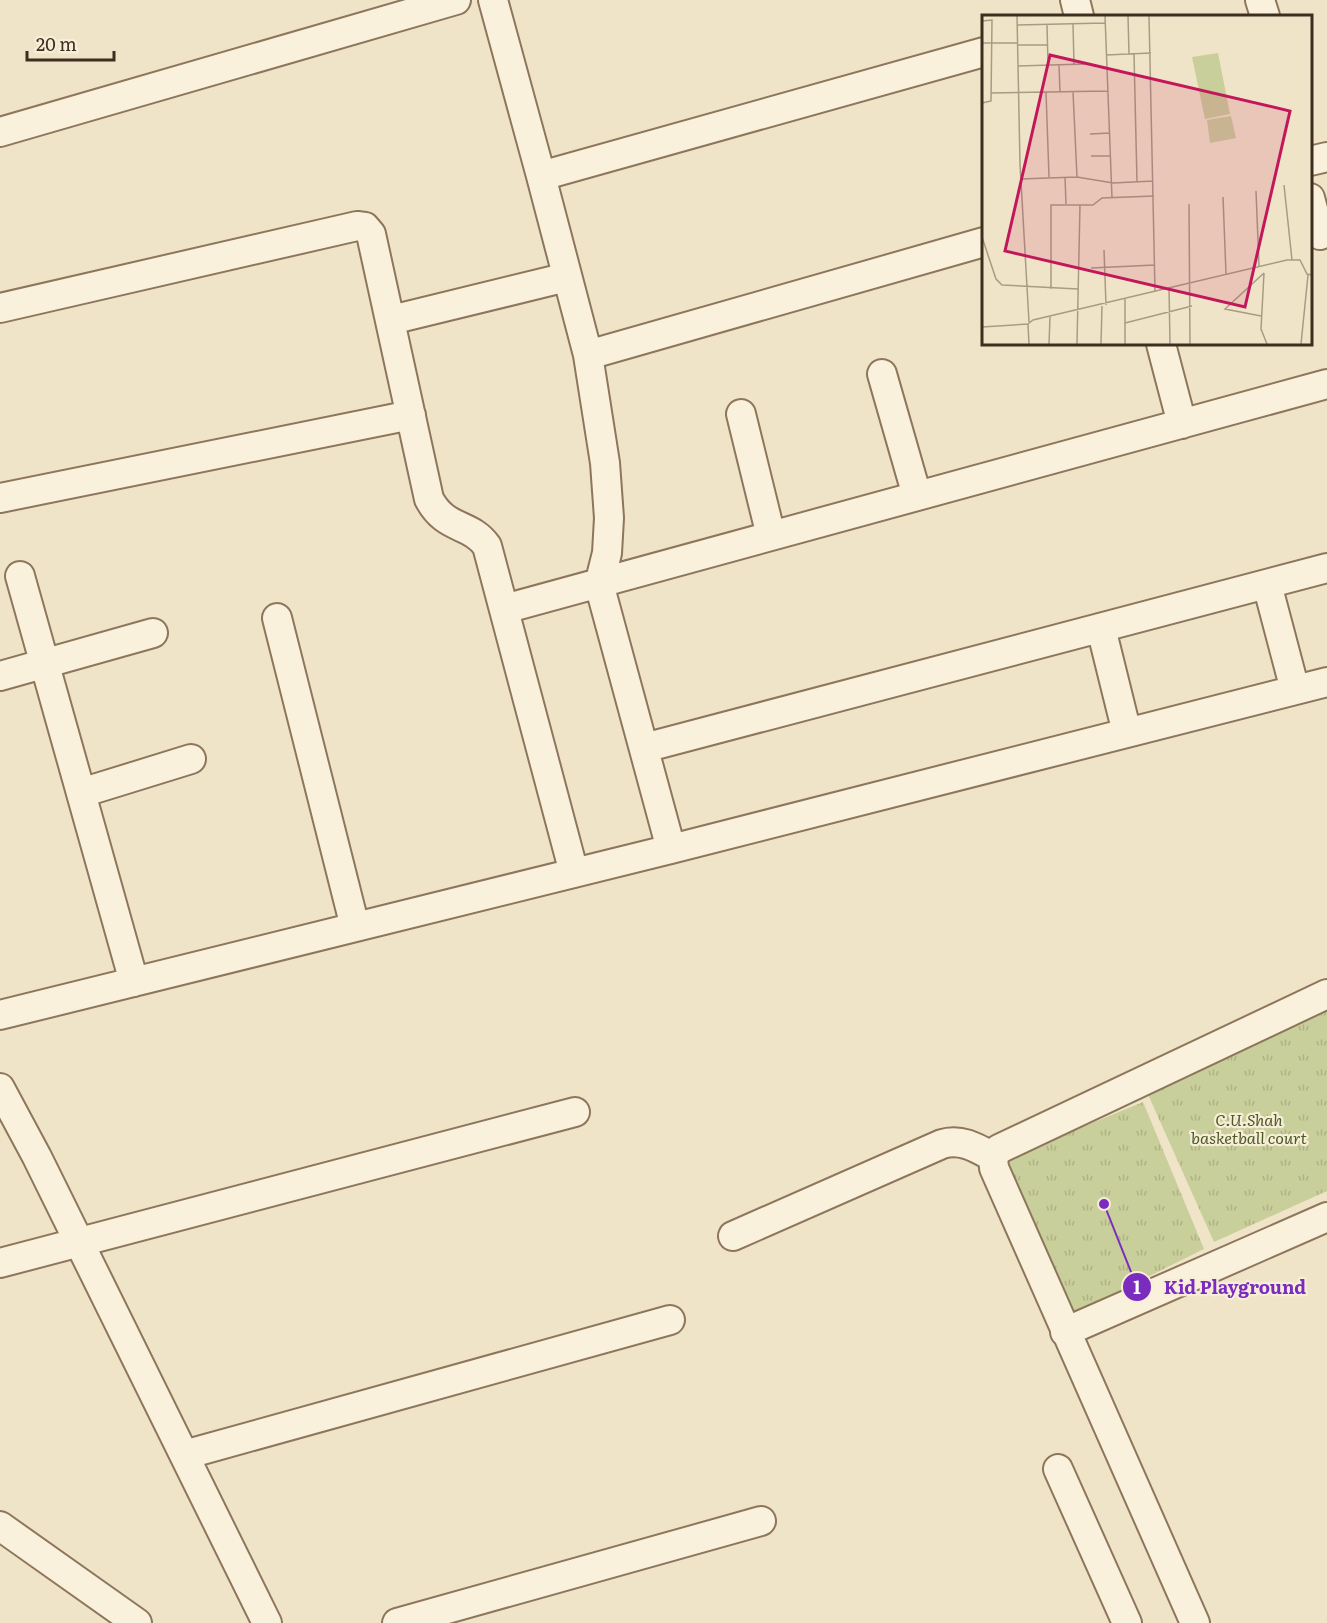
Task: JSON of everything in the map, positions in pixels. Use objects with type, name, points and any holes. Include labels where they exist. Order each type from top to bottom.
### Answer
[{"type":"street","points":[[0,132],[456,0]]},
{"type":"street","points":[[493,0],[588,355],[605,464],[608,507],[607,553],[602,583],[605,607],[671,849]]},
{"type":"street","points":[[1075,0],[1079,15]]},
{"type":"street","points":[[541,176],[982,53]]},
{"type":"street","points":[[1312,161],[1327,157]]},
{"type":"street","points":[[1312,202],[1320,235]]},
{"type":"street","points":[[0,308],[357,226],[365,227],[371,234],[429,500],[447,522],[475,534],[487,546],[574,873]]},
{"type":"street","points":[[588,355],[982,243]]},
{"type":"street","points":[[391,320],[567,277]]},
{"type":"street","points":[[1161,345],[1182,424]]},
{"type":"street","points":[[882,374],[917,496]]},
{"type":"street","points":[[504,609],[1327,384]]},
{"type":"street","points":[[741,414],[771,536]]},
{"type":"street","points":[[0,498],[411,415]]},
{"type":"street","points":[[644,748],[1327,568]]},
{"type":"street","points":[[20,576],[134,982]]},
{"type":"street","points":[[1267,584],[1295,690]]},
{"type":"street","points":[[277,618],[356,927]]},
{"type":"street","points":[[1101,628],[1127,733]]},
{"type":"street","points":[[0,676],[153,633]]},
{"type":"street","points":[[0,1015],[671,849],[1327,682]]},
{"type":"street","points":[[81,794],[192,759]]},
{"type":"street","points":[[1195,1623],[1065,1332],[994,1168],[993,1157],[999,1149],[1327,994]]},
{"type":"street","points":[[3,1101],[79,1242],[267,1623]]},
{"type":"street","points":[[0,1263],[575,1112]]},
{"type":"street","points":[[733,1236],[950,1141],[969,1144],[993,1157]]},
{"type":"street","points":[[1065,1332],[1327,1216]]},
{"type":"street","points":[[184,1455],[669,1320]]},
{"type":"street","points":[[1058,1468],[1127,1623]]},
{"type":"street","points":[[397,1623],[761,1521]]},
{"type":"street","points":[[0,1526],[137,1623]]},
{"type":"green space","name":"C.U.Shah basketball court","points":[[1327,1007],[1327,1191],[1214,1242],[1146,1090]]},
{"type":"green space","points":[[1143,1102],[1204,1249],[1073,1314],[1003,1160]]},
{"type":"place","name":"Kid Playground","points":[[1104,1204]]}]
